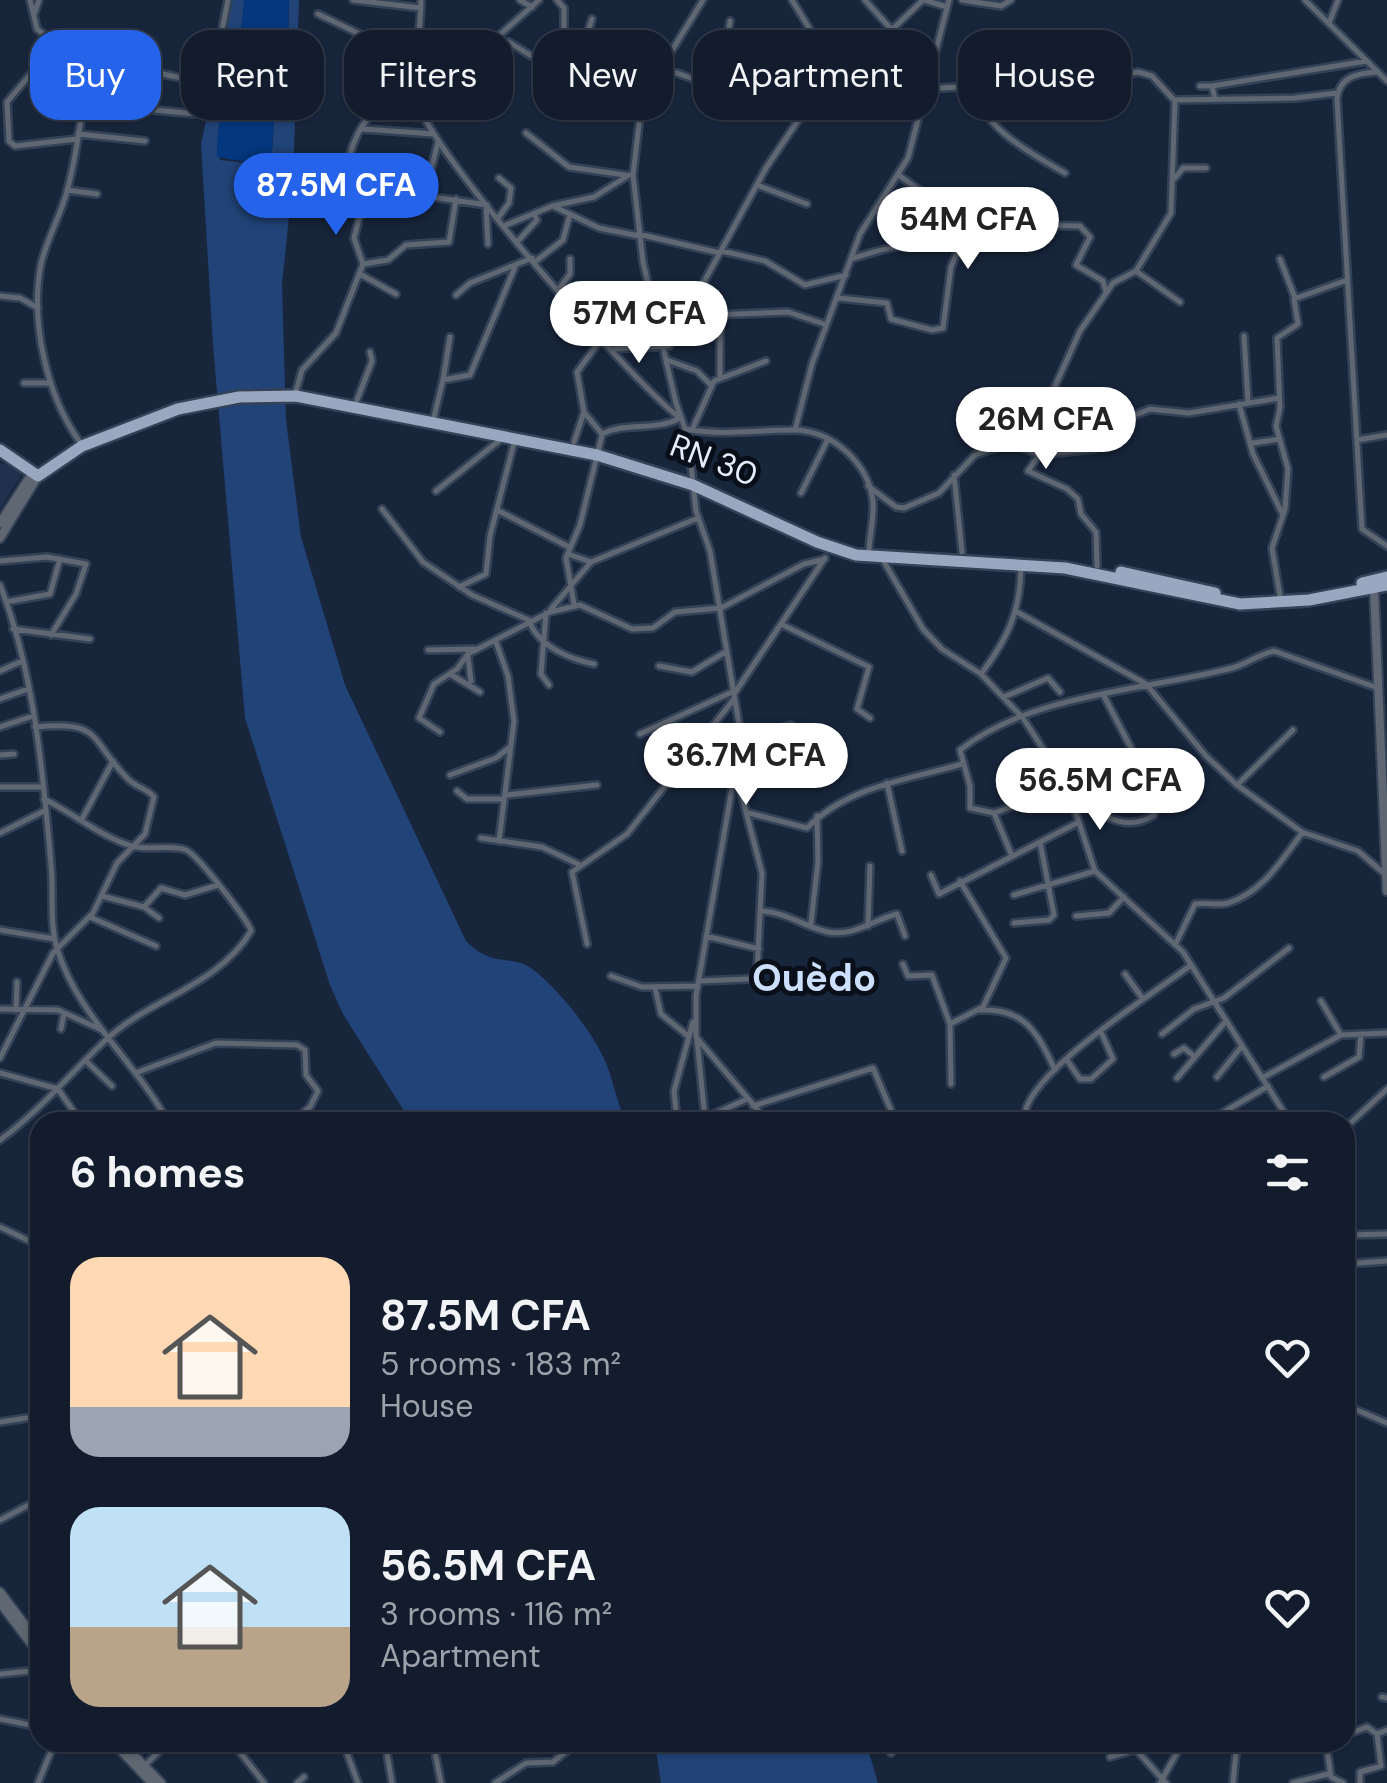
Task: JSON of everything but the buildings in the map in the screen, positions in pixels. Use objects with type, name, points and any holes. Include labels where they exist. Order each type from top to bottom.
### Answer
[{"type":"main road","name":"RN 30","points":[[38,472],[78,440],[202,396],[296,391],[574,442],[693,482],[818,536],[869,549],[962,552],[1097,566],[1222,595],[1280,596],[1387,577]]},
{"type":"main road","name":"RN 30","points":[[38,472],[82,446],[150,419],[203,402],[239,397],[324,400],[598,452]]},
{"type":"main road","points":[[0,447],[38,472]]},
{"type":"main road","name":"RN 30","points":[[693,482],[829,553],[1065,568],[1240,604],[1309,600],[1380,587]]},
{"type":"street","points":[[30,0],[37,30]]},
{"type":"street","points":[[34,15],[39,0]]},
{"type":"street","points":[[161,73],[210,82],[228,0]]},
{"type":"street","points":[[353,0],[421,4],[420,30]]},
{"type":"street","points":[[520,0],[532,8]]},
{"type":"street","points":[[506,30],[540,0]]},
{"type":"street","points":[[557,0],[564,8],[564,30]]},
{"type":"street","points":[[673,47],[703,0]]},
{"type":"street","points":[[792,0],[810,30]]},
{"type":"street","points":[[865,0],[891,29],[924,0],[948,3],[938,39]]},
{"type":"street","points":[[962,0],[1001,6],[1011,0]]},
{"type":"street","points":[[1305,0],[1387,82]]},
{"type":"street","points":[[1330,23],[1338,0]]},
{"type":"street","points":[[318,14],[352,30]]},
{"type":"street","points":[[589,30],[592,19]]},
{"type":"street","points":[[729,30],[730,21]]},
{"type":"street","points":[[1200,86],[1367,61]]},
{"type":"street","points":[[1350,66],[1363,72]]},
{"type":"street","points":[[1131,73],[1155,78],[1166,97],[1175,100],[1295,98],[1337,92],[1351,76],[1378,72]]},
{"type":"street","points":[[30,73],[7,102],[9,141],[15,146],[77,136],[144,141]]},
{"type":"street","points":[[1212,86],[1215,99]]},
{"type":"street","points":[[1337,92],[1362,528],[1387,546]]},
{"type":"street","points":[[1046,430],[1050,395],[1080,331],[1116,281],[1136,271],[1171,213],[1175,100]]},
{"type":"street","points":[[78,440],[57,405],[44,364],[38,308],[42,261],[68,190],[80,120]]},
{"type":"street","points":[[349,173],[348,152],[371,120]]},
{"type":"street","points":[[427,120],[438,141],[487,205],[688,430],[698,518],[710,551],[721,608],[741,742],[694,1020],[674,1091],[676,1112]]},
{"type":"street","points":[[639,120],[631,175],[639,235],[680,418]]},
{"type":"street","points":[[664,349],[782,142],[801,120]]},
{"type":"street","points":[[795,430],[826,324],[851,259],[872,209],[900,176],[917,120]]},
{"type":"street","points":[[992,120],[1022,149],[1064,173]]},
{"type":"street","points":[[364,129],[434,134]]},
{"type":"street","points":[[526,133],[575,169],[631,175]]},
{"type":"street","points":[[418,195],[431,170],[438,141]]},
{"type":"street","points":[[1175,178],[1182,168],[1206,168]]},
{"type":"street","points":[[506,225],[552,206],[585,200],[631,175]]},
{"type":"street","points":[[900,176],[929,197],[974,210],[1028,225],[1070,224],[1085,229],[1090,237],[1076,265],[1102,281],[1106,292]]},
{"type":"street","points":[[485,225],[509,203],[511,188],[499,178]]},
{"type":"street","points":[[757,186],[807,204]]},
{"type":"street","points":[[68,190],[97,194]]},
{"type":"street","points":[[296,391],[302,370],[336,334],[364,264],[354,238],[360,216],[418,195],[487,205]]},
{"type":"street","points":[[364,264],[388,260],[406,245],[448,242],[456,199]]},
{"type":"street","points":[[487,205],[488,244]]},
{"type":"street","points":[[552,206],[599,228],[765,261],[805,285],[846,275]]},
{"type":"street","points":[[838,298],[886,302],[891,318],[938,330],[946,323],[950,272],[974,210]]},
{"type":"street","points":[[518,241],[537,220],[534,214]]},
{"type":"street","points":[[456,295],[470,283],[534,260],[566,243],[570,214]]},
{"type":"street","points":[[851,259],[885,248],[943,244],[961,249]]},
{"type":"street","points":[[559,288],[572,270],[570,259]]},
{"type":"street","points":[[1280,259],[1296,298],[1298,324],[1280,335],[1276,344],[1276,424],[1288,469],[1283,515],[1272,548],[1280,596]]},
{"type":"street","points":[[443,380],[470,376],[515,266]]},
{"type":"street","points":[[1136,271],[1180,302]]},
{"type":"street","points":[[360,274],[396,294]]},
{"type":"street","points":[[1296,298],[1347,280]]},
{"type":"street","points":[[0,296],[20,298],[38,308]]},
{"type":"street","points":[[684,316],[788,312],[826,324]]},
{"type":"street","points":[[720,316],[720,376]]},
{"type":"street","points":[[1244,336],[1248,401]]},
{"type":"street","points":[[434,417],[450,338]]},
{"type":"street","points":[[574,442],[584,412],[578,367],[602,338]]},
{"type":"street","points":[[613,348],[664,349]]},
{"type":"street","points":[[357,400],[372,361],[370,352]]},
{"type":"street","points":[[666,360],[698,372],[710,384]]},
{"type":"street","points":[[688,430],[710,384],[720,376],[766,362]]},
{"type":"street","points":[[24,383],[51,383]]},
{"type":"street","points":[[868,486],[901,508],[940,493],[975,455],[1046,430],[1128,418],[1150,409],[1189,413],[1279,398]]},
{"type":"street","points":[[1239,404],[1254,457],[1283,515]]},
{"type":"street","points":[[584,412],[602,434]]},
{"type":"street","points":[[602,434],[628,425],[657,428],[680,418]]},
{"type":"street","points":[[688,430],[718,436],[795,430],[828,438],[858,463],[868,486],[873,505],[869,549]]},
{"type":"street","points":[[574,604],[569,586],[569,551],[602,434]]},
{"type":"street","points":[[1357,440],[1387,436]]},
{"type":"street","points":[[436,491],[509,438]]},
{"type":"street","points":[[459,587],[468,579],[485,578],[509,438]]},
{"type":"street","points":[[801,493],[828,438]]},
{"type":"street","points":[[1252,443],[1280,439]]},
{"type":"street","points":[[1014,444],[1039,455],[1094,449]]},
{"type":"street","points":[[1039,455],[1028,471],[1068,489],[1078,500],[1080,512],[1096,532],[1097,566]]},
{"type":"street","points":[[0,523],[38,472]]},
{"type":"street","points":[[0,538],[38,472]]},
{"type":"street","points":[[954,475],[962,552]]},
{"type":"street","points":[[382,509],[395,520],[410,550],[459,587],[532,622],[542,641],[570,658],[594,664]]},
{"type":"street","points":[[496,510],[590,562]]},
{"type":"street","points":[[549,685],[540,674],[548,612],[590,562],[698,518]]},
{"type":"street","points":[[440,732],[419,716],[434,684],[471,652],[548,612],[574,604],[642,630],[659,625],[675,612],[721,608],[829,553]]},
{"type":"street","points":[[588,944],[571,876],[580,864],[627,834],[734,695],[829,553]]},
{"type":"street","points":[[882,557],[924,629],[942,649],[981,674],[1004,697],[1023,718],[1067,786],[1097,815],[1135,821],[1154,815],[1144,774],[1104,695]]},
{"type":"street","points":[[0,561],[60,558],[86,564],[76,594],[51,635]]},
{"type":"street","points":[[6,602],[50,594],[60,558]]},
{"type":"street","points":[[981,674],[1017,612],[1021,563]]},
{"type":"street","points":[[0,585],[22,661],[35,727],[57,948],[64,969],[161,1112]]},
{"type":"street","points":[[1380,587],[1378,688],[1383,719],[1387,891]]},
{"type":"street","points":[[1017,612],[1146,684],[1206,756],[1238,784],[1302,832],[1358,851],[1386,875]]},
{"type":"street","points":[[782,624],[869,666],[857,710],[870,718]]},
{"type":"street","points":[[13,629],[90,639]]},
{"type":"street","points":[[493,641],[511,691],[511,745],[499,842]]},
{"type":"street","points":[[428,650],[471,652]]},
{"type":"street","points":[[659,666],[692,672],[727,651]]},
{"type":"street","points":[[1011,806],[994,813],[970,808],[970,786],[960,752],[967,744],[1023,718],[1146,684],[1232,668],[1274,651],[1378,688]]},
{"type":"street","points":[[471,652],[472,683]]},
{"type":"street","points":[[0,672],[22,661]]},
{"type":"street","points":[[450,674],[472,683],[480,692]]},
{"type":"street","points":[[1004,697],[1048,678],[1060,692]]},
{"type":"street","points":[[0,699],[28,688]]},
{"type":"street","points":[[640,734],[734,695]]},
{"type":"street","points":[[0,727],[32,716]]},
{"type":"street","points":[[741,742],[791,725]]},
{"type":"street","points":[[0,1058],[4,1041],[26,1011],[57,948],[90,917],[118,863],[145,834],[154,794],[130,781],[94,733],[85,728],[35,727]]},
{"type":"street","points":[[1238,784],[1293,730]]},
{"type":"street","points":[[450,775],[496,758],[511,745]]},
{"type":"street","points":[[0,755],[14,754]]},
{"type":"street","points":[[1004,770],[1048,754]]},
{"type":"street","points":[[82,820],[113,761]]},
{"type":"street","points":[[749,813],[807,828],[834,804],[887,783],[963,764]]},
{"type":"street","points":[[612,976],[655,988],[751,979],[757,974],[762,873],[736,774]]},
{"type":"street","points":[[887,783],[902,851]]},
{"type":"street","points":[[457,791],[466,799],[506,797],[544,789],[585,790],[596,785]]},
{"type":"street","points":[[1067,786],[1095,870],[1176,943],[1284,1112]]},
{"type":"street","points":[[0,787],[42,787]]},
{"type":"street","points":[[32,1112],[88,1062],[107,1033],[177,998],[243,944],[251,924],[207,865],[188,850],[134,846],[44,798]]},
{"type":"street","points":[[0,833],[44,812]]},
{"type":"street","points":[[994,813],[1012,856]]},
{"type":"street","points":[[810,923],[818,860],[817,816]]},
{"type":"street","points":[[931,875],[938,894],[1077,823]]},
{"type":"street","points":[[1176,943],[1196,904],[1229,903],[1245,891],[1260,888],[1302,832]]},
{"type":"street","points":[[481,838],[542,847],[580,864]]},
{"type":"street","points":[[1014,923],[1052,918],[1050,885],[1040,841]]},
{"type":"street","points":[[868,926],[870,866]]},
{"type":"street","points":[[1014,895],[1095,870]]},
{"type":"street","points":[[960,882],[995,946],[1006,954],[980,1010]]},
{"type":"street","points":[[144,907],[161,888],[185,896],[218,884]]},
{"type":"street","points":[[102,896],[144,907],[159,918]]},
{"type":"street","points":[[1076,916],[1109,913],[1124,898]]},
{"type":"street","points":[[760,911],[830,932],[868,926],[897,914],[905,936]]},
{"type":"street","points":[[90,917],[156,946]]},
{"type":"street","points":[[0,930],[55,939]]},
{"type":"street","points":[[706,936],[759,949]]},
{"type":"street","points":[[1162,1034],[1194,1009],[1215,1003],[1288,948]]},
{"type":"street","points":[[903,964],[908,976],[932,976],[950,1024],[952,1084]]},
{"type":"street","points":[[1024,1112],[1066,1059],[1191,965]]},
{"type":"street","points":[[1125,974],[1144,999]]},
{"type":"street","points":[[16,1010],[17,982]]},
{"type":"street","points":[[655,988],[661,1014],[688,1036]]},
{"type":"street","points":[[1322,1001],[1342,1035]]},
{"type":"street","points":[[0,1009],[54,1009],[107,1033]]},
{"type":"street","points":[[950,1024],[980,1010],[1001,1010],[1019,1017],[1055,1070]]},
{"type":"street","points":[[61,1030],[64,1013]]},
{"type":"street","points":[[694,1020],[704,1112]]},
{"type":"street","points":[[1177,1078],[1226,1021]]},
{"type":"street","points":[[1066,1059],[1080,1079],[1091,1079],[1113,1059],[1102,1040],[1102,1031]]},
{"type":"street","points":[[1262,1078],[1342,1035],[1387,1033]]},
{"type":"street","points":[[1324,1077],[1359,1057],[1361,1034]]},
{"type":"street","points":[[696,1037],[758,1112]]},
{"type":"street","points":[[137,1072],[216,1043],[297,1045],[304,1050],[306,1075],[318,1091],[304,1112]]},
{"type":"street","points":[[1217,1077],[1242,1046]]},
{"type":"street","points":[[1174,1054],[1181,1048],[1195,1056]]},
{"type":"street","points":[[88,1062],[112,1086]]},
{"type":"street","points":[[752,1106],[873,1068],[892,1112]]},
{"type":"street","points":[[0,1072],[58,1089],[73,1112]]},
{"type":"street","points":[[1225,1112],[1268,1086]]},
{"type":"street","points":[[1355,1119],[1387,1089]]},
{"type":"street","points":[[719,1112],[746,1100]]},
{"type":"street","points":[[0,1140],[30,1114]]},
{"type":"street","points":[[0,1227],[30,1241]]},
{"type":"street","points":[[1355,1235],[1387,1234]]},
{"type":"street","points":[[1355,1263],[1387,1261]]},
{"type":"street","points":[[1355,1410],[1387,1423]]},
{"type":"street","points":[[0,1422],[30,1418]]},
{"type":"street","points":[[0,1520],[30,1504]]},
{"type":"street","points":[[0,1592],[30,1632]]},
{"type":"street","points":[[0,1603],[30,1642]]},
{"type":"street","points":[[0,1674],[30,1671]]},
{"type":"street","points":[[0,1719],[30,1725]]},
{"type":"street","points":[[1355,1731],[1367,1727],[1377,1734],[1381,1766],[1360,1772],[1360,1783]]},
{"type":"street","points":[[1377,1734],[1387,1730]]},
{"type":"street","points":[[38,1783],[51,1752]]},
{"type":"street","points":[[123,1752],[152,1783]]},
{"type":"street","points":[[131,1752],[161,1783]]},
{"type":"street","points":[[144,1766],[159,1752]]},
{"type":"street","points":[[240,1752],[264,1783]]},
{"type":"street","points":[[347,1752],[358,1783]]},
{"type":"street","points":[[387,1752],[392,1783]]},
{"type":"street","points":[[435,1752],[441,1783]]},
{"type":"street","points":[[495,1783],[526,1763],[553,1762],[566,1752]]},
{"type":"street","points":[[1110,1756],[1126,1752]]},
{"type":"street","points":[[1136,1752],[1162,1782],[1178,1752]]},
{"type":"street","points":[[1233,1783],[1237,1752]]},
{"type":"street","points":[[1327,1752],[1329,1773],[1343,1783]]},
{"type":"street","points":[[1293,1783],[1329,1773]]},
{"type":"street","points":[[298,1783],[304,1777]]},
{"type":"shaded area","points":[[232,0],[244,0],[243,28],[226,30]]},
{"type":"shaded area","points":[[244,0],[289,0],[288,30],[240,30]]},
{"type":"shaded area","points":[[289,0],[299,0],[298,30],[288,30]]},
{"type":"shaded area","points":[[206,120],[221,120],[220,160],[271,166],[274,120],[295,120],[282,284],[286,420],[301,537],[345,685],[466,941],[486,955],[526,965],[567,1004],[604,1058],[622,1112],[405,1112],[343,1014],[330,985],[245,718],[213,345],[201,144]]},
{"type":"shaded area","points":[[221,120],[274,120],[271,166],[217,157]]},
{"type":"shaded area","points":[[0,463],[21,469],[21,475],[0,510]]},
{"type":"shaded area","points":[[656,1752],[869,1752],[878,1783],[661,1783]]},
{"type":"district","name":"Ouèdo","points":[[814,978]]}]
